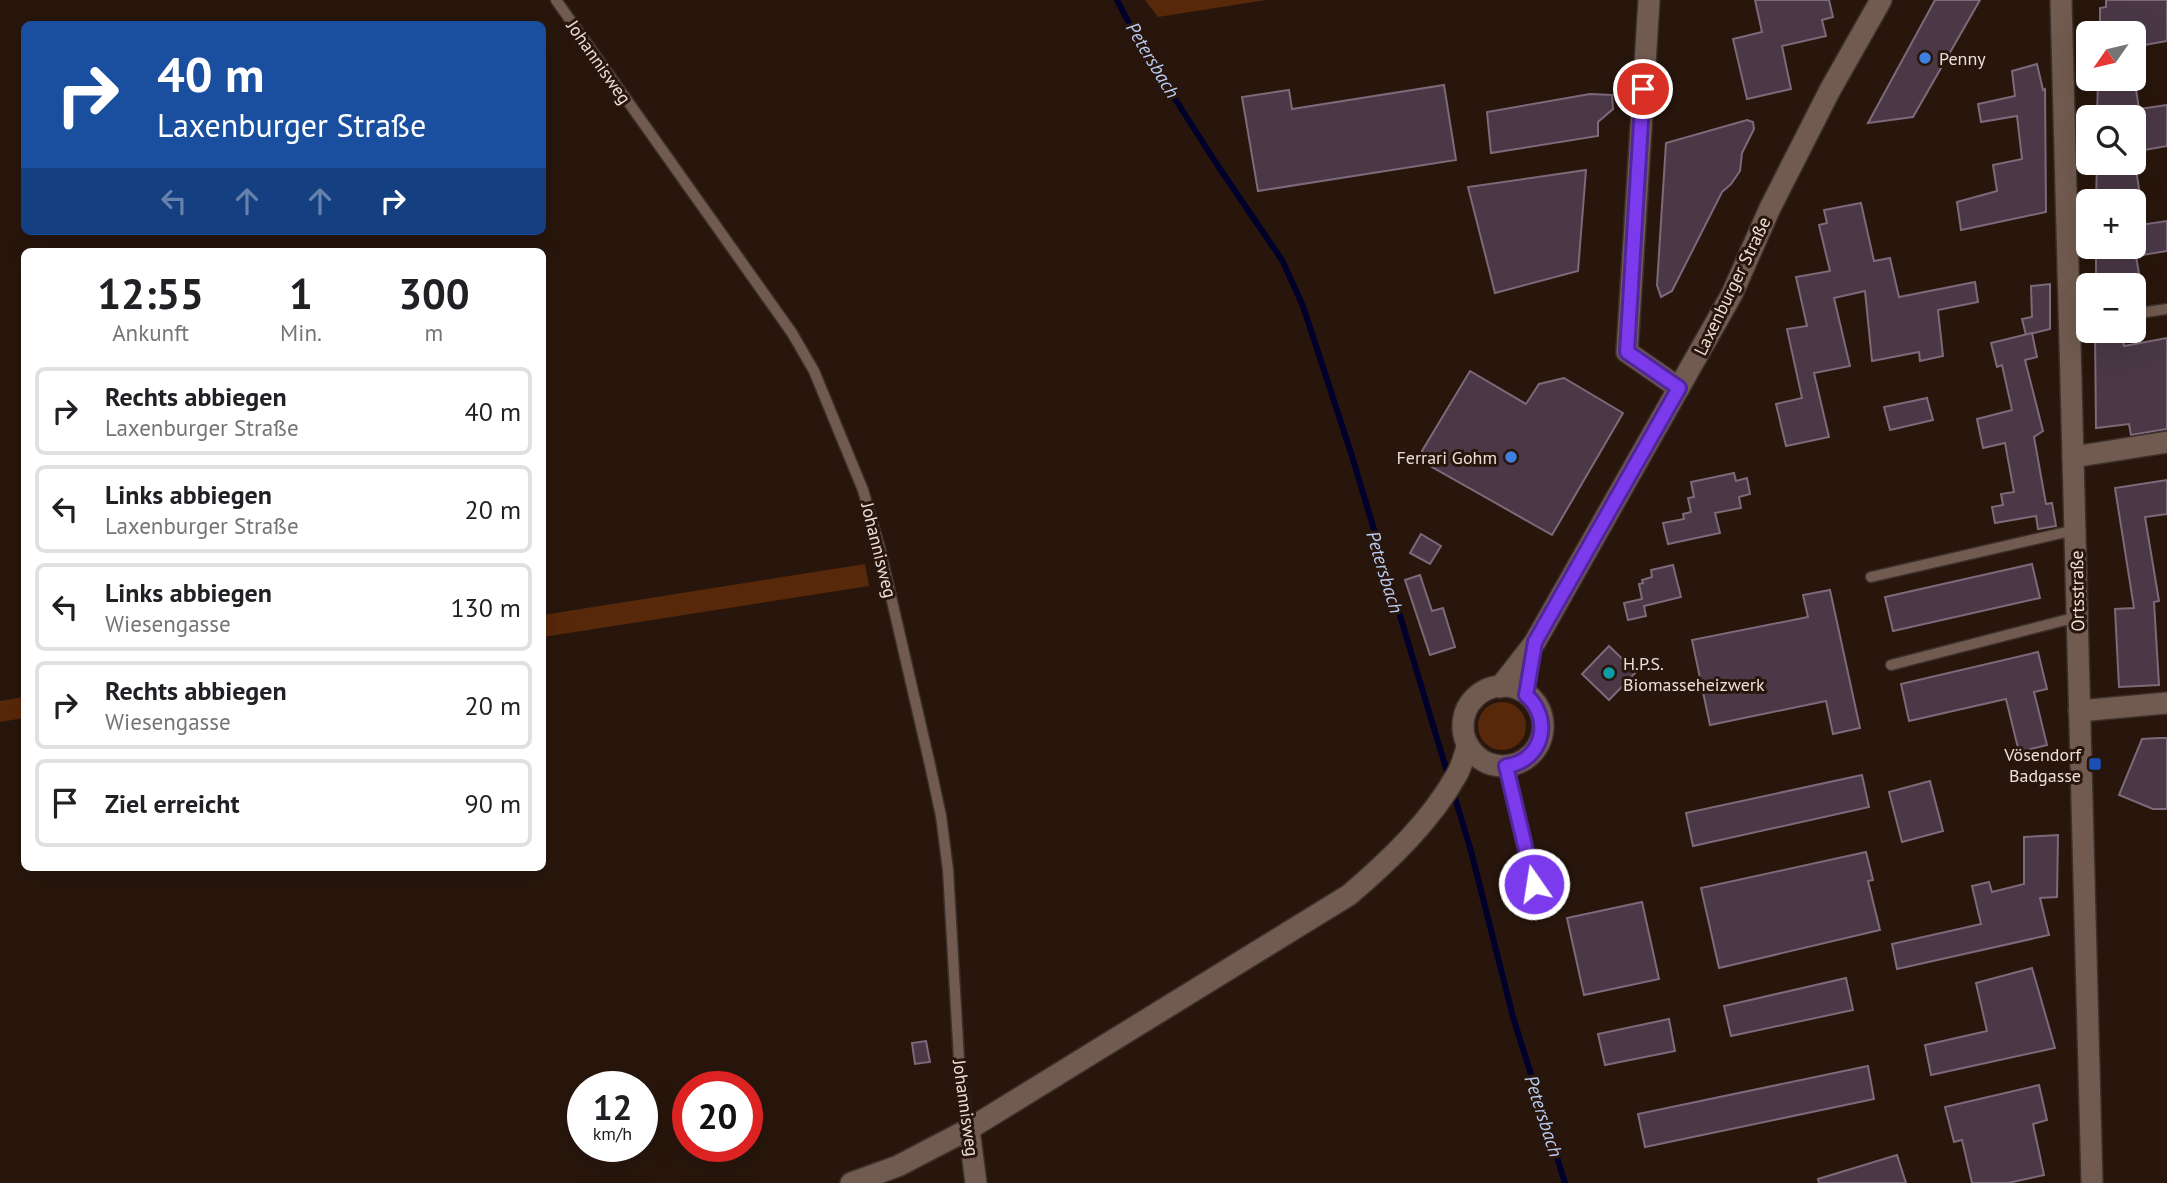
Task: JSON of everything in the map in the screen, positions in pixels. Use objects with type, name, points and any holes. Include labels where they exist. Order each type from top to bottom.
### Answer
[{"type":"main road","points":[[1649,0],[1627,352],[1679,388]]},
{"type":"main road","name":"Laxenburger Straße","points":[[852,1183],[898,1166],[970,1129],[1349,895],[1425,821],[1457,775],[1468,745],[1463,730],[1468,707],[1485,691],[1500,687],[1535,642],[1732,294],[1770,208],[1830,90],[1881,0]]},
{"type":"main road","name":"Ortsstraße","points":[[2061,0],[2076,286]]},
{"type":"main road","name":"Ortsstraße","points":[[2077,343],[2073,457],[2092,1183]]},
{"type":"main road","points":[[2073,457],[2167,442]]},
{"type":"main road","name":"Laxenburger Straße","points":[[1526,695],[1535,642]]},
{"type":"main road","points":[[1457,775],[1496,764],[1524,760],[1540,740],[1541,718],[1536,705],[1514,688],[1500,687]]},
{"type":"main road","points":[[2079,711],[2167,703]]},
{"type":"main road","points":[[1468,745],[1475,755],[1496,764]]},
{"type":"main road","name":"Johannisweg","points":[[970,1129],[976,1183]]},
{"type":"lane","name":"Johannisweg","points":[[556,0],[792,333],[824,393],[863,490],[880,549],[941,816],[948,870],[960,1077],[970,1129]]},
{"type":"lane","points":[[2146,312],[2167,309]]},
{"type":"lane","points":[[1871,578],[2075,530]]},
{"type":"lane","points":[[1891,665],[2077,617]]},
{"type":"lane","points":[[1496,764],[1534,884]]},
{"type":"shaded area","points":[[1145,0],[1266,0],[1158,17]]},
{"type":"shaded area","points":[[865,564],[869,586],[546,637],[546,615]]},
{"type":"shaded area","points":[[21,698],[21,718],[0,722],[0,701]]},
{"type":"shaded area","points":[[1502,702],[1519,709],[1526,726],[1519,743],[1502,750],[1485,743],[1478,726],[1485,709]]},
{"type":"building","points":[[1755,0],[1829,0],[1833,17],[1822,20],[1826,36],[1782,46],[1791,89],[1747,99],[1733,39],[1762,32]]},
{"type":"building","name":"Penny","points":[[1935,0],[1980,0],[1913,117],[1868,123]]},
{"type":"building","points":[[2106,0],[2167,0],[2167,41],[2146,45],[2146,21],[2100,21],[2100,8],[2106,7]]},
{"type":"building","points":[[2037,64],[2043,90],[2045,89],[2046,212],[1961,230],[1957,202],[1997,191],[1993,165],[2022,159],[2017,116],[1981,122],[1978,104],[2015,96],[2012,71]]},
{"type":"building","points":[[1444,85],[1456,160],[1258,191],[1242,97],[1289,90],[1292,109]]},
{"type":"building","points":[[2098,91],[2136,91],[2138,105],[2097,105]]},
{"type":"building","points":[[1590,94],[1612,95],[1613,109],[1598,122],[1598,136],[1491,153],[1487,112]]},
{"type":"building","points":[[2167,105],[2167,146],[2146,150],[2146,108]]},
{"type":"building","points":[[1747,120],[1753,122],[1754,129],[1742,153],[1740,171],[1722,192],[1672,291],[1661,297],[1657,285],[1666,143]]},
{"type":"building","points":[[1586,170],[1578,271],[1495,293],[1468,187]]},
{"type":"building","points":[[2097,175],[2137,175],[2139,189],[2096,189]]},
{"type":"building","points":[[1861,203],[1874,261],[1890,258],[1899,297],[1975,282],[1978,302],[1938,310],[1943,356],[1920,361],[1919,352],[1872,361],[1865,291],[1834,298],[1850,366],[1814,373],[1829,437],[1786,446],[1776,404],[1802,398],[1787,329],[1807,326],[1796,277],[1830,271],[1819,225],[1827,223],[1824,210]]},
{"type":"building","points":[[2167,221],[2167,251],[2146,254],[2146,224]]},
{"type":"building","points":[[2096,259],[2137,259],[2139,273],[2096,273]]},
{"type":"building","points":[[2050,284],[2050,329],[2026,335],[2022,319],[2032,317],[2031,286]]},
{"type":"building","points":[[2032,333],[2037,357],[2025,360],[2043,431],[2034,437],[2046,504],[2052,503],[2056,526],[2038,529],[2036,516],[1995,523],[1992,507],[2003,505],[2001,494],[2014,492],[2005,443],[1983,448],[1977,419],[2012,410],[2002,365],[1997,367],[1991,343]]},
{"type":"building","points":[[2167,338],[2167,429],[2131,435],[2129,424],[2096,428],[2095,343],[2124,343],[2124,346]]},
{"type":"building","name":"Ferrari Gohm","points":[[1470,371],[1526,404],[1539,384],[1564,378],[1623,413],[1552,535],[1425,463],[1422,451]]},
{"type":"building","points":[[1927,398],[1933,420],[1890,430],[1884,407]]},
{"type":"building","points":[[1734,473],[1736,481],[1747,478],[1750,494],[1739,497],[1741,508],[1715,513],[1720,533],[1668,544],[1663,523],[1684,519],[1683,514],[1691,512],[1688,498],[1694,497],[1691,482]]},
{"type":"building","points":[[2167,480],[2167,514],[2145,517],[2159,601],[2154,602],[2159,685],[2119,687],[2115,609],[2134,608],[2115,488]]},
{"type":"building","points":[[1421,534],[1441,546],[1430,564],[1410,553]]},
{"type":"building","points":[[2032,564],[2040,598],[1893,631],[1885,597]]},
{"type":"building","points":[[1673,565],[1681,597],[1644,606],[1646,616],[1628,620],[1624,603],[1642,599],[1639,584],[1643,583],[1642,580],[1652,577],[1651,570]]},
{"type":"building","points":[[1420,575],[1432,611],[1443,608],[1455,647],[1430,655],[1405,580]]},
{"type":"building","points":[[1830,590],[1860,728],[1833,734],[1826,701],[1710,725],[1692,640],[1808,617],[1803,595]]},
{"type":"building","name":"H.P.S. Biomasseheizwerk","points":[[1609,646],[1636,672],[1609,700],[1582,674]]},
{"type":"building","points":[[2038,652],[2047,689],[2034,692],[2047,745],[2019,752],[2006,699],[1909,721],[1901,684]]},
{"type":"building","points":[[2167,738],[2167,809],[2153,809],[2119,795],[2142,739]]},
{"type":"building","points":[[1862,775],[1869,807],[1693,846],[1686,813]]},
{"type":"building","points":[[1930,781],[1943,831],[1902,842],[1889,792]]},
{"type":"building","points":[[2058,835],[2057,897],[2040,898],[2049,935],[1897,969],[1892,944],[1981,924],[1972,886],[1989,882],[1992,892],[2024,884],[2024,837]]},
{"type":"building","points":[[1866,852],[1873,880],[1868,881],[1880,930],[1719,968],[1701,888]]},
{"type":"building","points":[[1642,902],[1659,979],[1584,995],[1567,918]]},
{"type":"building","points":[[2032,968],[2055,1048],[1931,1075],[1925,1045],[1987,1031],[1976,983]]},
{"type":"building","points":[[1846,978],[1853,1010],[1731,1036],[1724,1006]]},
{"type":"building","points":[[1669,1019],[1675,1051],[1605,1065],[1598,1034]]},
{"type":"building","points":[[926,1041],[930,1062],[915,1064],[912,1043]]},
{"type":"building","points":[[1868,1066],[1874,1099],[1645,1147],[1638,1114]]},
{"type":"building","points":[[2039,1085],[2047,1120],[2033,1124],[2044,1175],[2008,1183],[1972,1183],[1962,1140],[1954,1142],[1945,1107]]},
{"type":"building","points":[[1897,1155],[1906,1183],[1819,1183],[1818,1179]]},
{"type":"waterway","name":"Petersbach","points":[[1117,0],[1140,44],[1282,260],[1303,306],[1351,453],[1449,778]]},
{"type":"waterway","name":"Petersbach","points":[[1453,791],[1513,1017],[1565,1183]]},
{"type":"place","name":"Penny","points":[[1925,58]]},
{"type":"place","name":"Ferrari Gohm","points":[[1511,457]]},
{"type":"place","name":"H.P.S. Biomasseheizwerk","points":[[1609,673]]},
{"type":"place","name":"Vösendorf Badgasse","points":[[2095,764]]},
{"type":"route","points":[[1534,884],[1506,766],[1529,756],[1537,747],[1542,733],[1539,711],[1526,695],[1535,642],[1679,388],[1627,352],[1643,89]]}]
